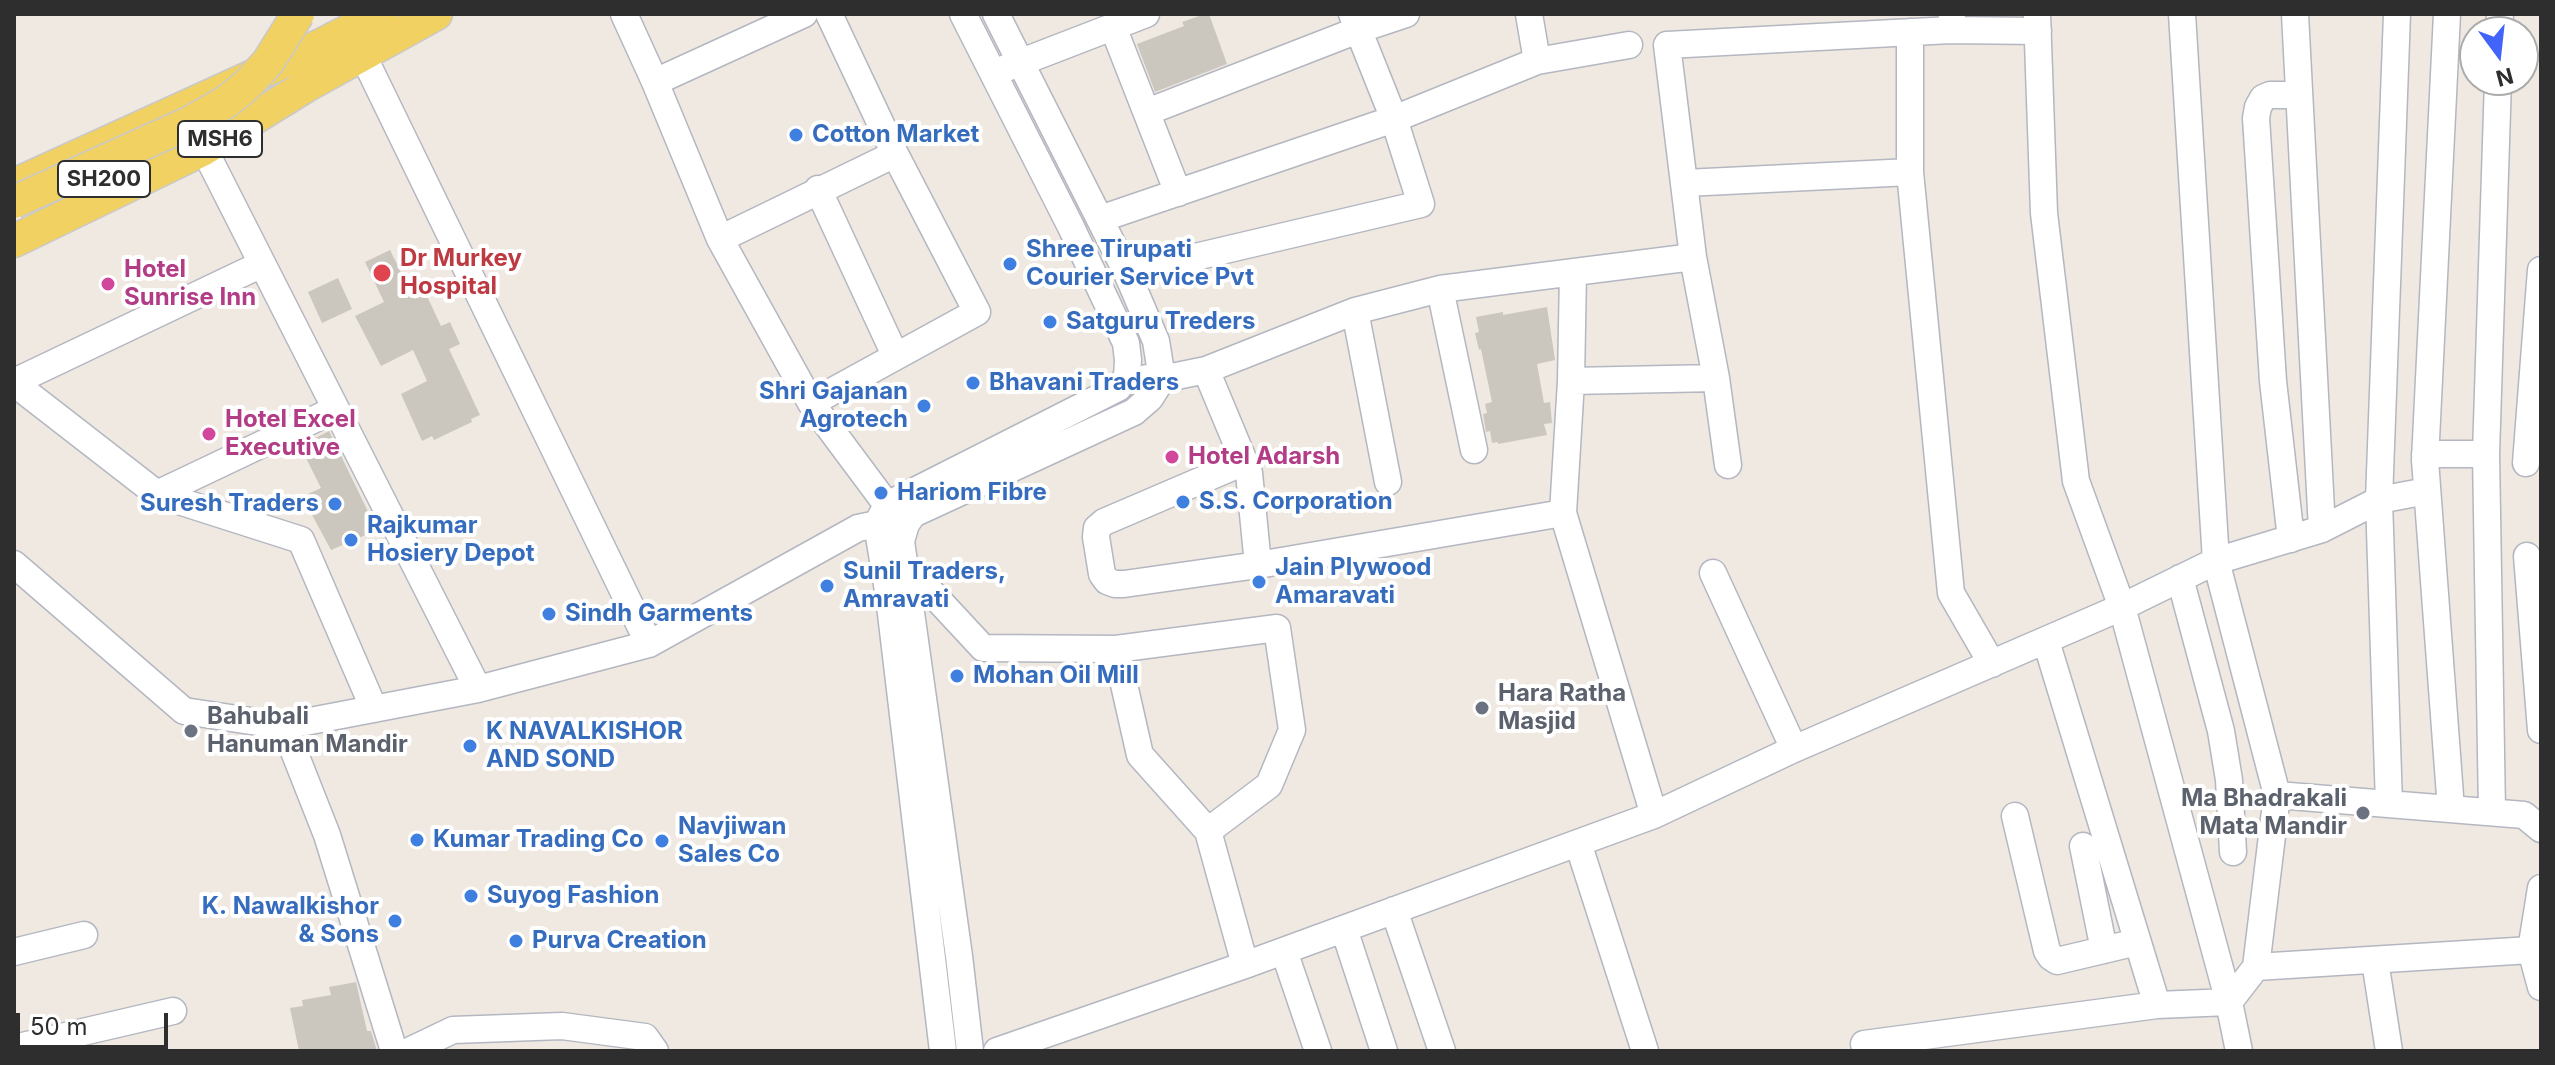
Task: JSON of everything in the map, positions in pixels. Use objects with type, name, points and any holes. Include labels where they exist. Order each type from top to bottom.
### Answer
[{"type":"main road","name":"SH200","points":[[14,202],[189,123],[226,102],[268,62],[300,14]]},
{"type":"main road","name":"MSH6","points":[[14,241],[199,143],[263,113],[306,86],[350,33],[381,14]]},
{"type":"main road","name":"MSH6","points":[[14,185],[281,63],[320,30],[350,33],[427,18]]},
{"type":"main road","name":"MSH6","points":[[199,143],[267,89],[320,30]]},
{"type":"main road","name":"SH200","points":[[14,221],[199,143]]},
{"type":"street","points":[[263,113],[300,14]]},
{"type":"street","points":[[624,14],[720,239],[811,403],[898,545],[983,648],[1116,649],[1277,628],[1292,730],[1269,785],[1208,831]]},
{"type":"street","points":[[655,82],[804,14]]},
{"type":"street","points":[[811,403],[977,312],[895,154],[829,14]]},
{"type":"street","points":[[14,564],[184,711],[284,726],[478,689],[649,644],[1118,388],[1127,377],[1126,343],[963,14]]},
{"type":"street","points":[[943,1051],[889,597],[898,545],[913,514],[1134,412],[1150,398],[1162,379],[1156,341],[1127,273],[996,14]]},
{"type":"street","points":[[992,74],[1146,14]]},
{"type":"street","points":[[1147,112],[1355,22],[1406,14]]},
{"type":"street","points":[[1529,14],[1537,61]]},
{"type":"street","points":[[1866,1051],[1864,1044],[2157,1005],[2229,1002],[2256,967],[2277,795],[2216,561],[2182,14]]},
{"type":"street","points":[[2295,14],[2322,529]]},
{"type":"street","points":[[2389,804],[2379,500],[2397,14]]},
{"type":"street","points":[[2447,14],[2425,454],[2451,809]]},
{"type":"street","points":[[1127,273],[1421,204],[1394,119],[1355,22]]},
{"type":"street","points":[[1728,465],[1716,378],[1693,257],[1667,45],[1910,32],[1952,22],[2038,23],[2044,213],[2076,481],[2122,607],[2229,1002],[2239,1051]]},
{"type":"street","points":[[1113,27],[1178,193]]},
{"type":"street","points":[[306,86],[320,30]]},
{"type":"street","points":[[1910,32],[1910,172],[1951,593],[1992,664]]},
{"type":"street","points":[[350,33],[649,644]]},
{"type":"street","points":[[1100,219],[1394,119],[1537,61],[1629,45]]},
{"type":"street","points":[[2291,539],[2273,381],[2256,118],[2263,98],[2270,95],[2299,95]]},
{"type":"street","points":[[2492,812],[2486,454],[2497,96]]},
{"type":"street","points":[[199,143],[478,689]]},
{"type":"street","points":[[720,239],[895,154]]},
{"type":"street","points":[[1685,183],[1910,172]]},
{"type":"street","points":[[818,189],[895,355]]},
{"type":"street","points":[[1127,377],[1162,379],[1206,370],[1355,311],[1440,289],[1693,257]]},
{"type":"street","points":[[262,264],[14,382],[157,494],[301,540],[374,709]]},
{"type":"street","points":[[2526,463],[2535,401],[2541,270]]},
{"type":"street","points":[[1573,272],[1571,381],[1563,513],[1654,815]]},
{"type":"street","points":[[1440,289],[1474,450]]},
{"type":"street","points":[[1355,311],[1388,482]]},
{"type":"street","points":[[1206,370],[1249,473],[1258,565]]},
{"type":"street","points":[[1571,381],[1716,378]]},
{"type":"street","points":[[2487,418],[2535,401]]},
{"type":"street","points":[[157,494],[336,409]]},
{"type":"street","points":[[2425,454],[2486,454]]},
{"type":"street","points":[[1244,462],[1104,522],[1097,528],[1102,574],[1107,581],[1115,584],[1258,565],[1563,513]]},
{"type":"street","points":[[997,1051],[1284,951],[1654,815],[1794,749],[2122,607],[2216,561],[2322,529],[2379,500],[2427,491]]},
{"type":"street","points":[[882,515],[898,545],[959,956],[970,1051]]},
{"type":"street","points":[[2527,556],[2541,730]]},
{"type":"street","points":[[1713,573],[1794,749]]},
{"type":"street","points":[[2180,578],[2223,745],[2229,780],[2233,852]]},
{"type":"street","points":[[2046,641],[2157,1005]]},
{"type":"street","points":[[1116,649],[1140,755],[1208,831],[1245,965]]},
{"type":"street","points":[[284,726],[327,835],[394,1051]]},
{"type":"street","points":[[2277,795],[2524,815],[2541,829]]},
{"type":"street","points":[[2015,816],[2051,957],[2057,961],[2137,942]]},
{"type":"street","points":[[1578,843],[1645,1051]]},
{"type":"street","points":[[2083,846],[2104,950]]},
{"type":"street","points":[[2541,888],[2531,950],[2541,987]]},
{"type":"street","points":[[1394,910],[1442,1051]]},
{"type":"street","points":[[1344,929],[1384,1051]]},
{"type":"street","points":[[14,952],[84,935]]},
{"type":"street","points":[[2256,967],[2531,950]]},
{"type":"street","points":[[1284,951],[1318,1051]]},
{"type":"street","points":[[2375,961],[2389,1051]]},
{"type":"street","points":[[14,1048],[173,1011]]},
{"type":"street","points":[[409,1051],[453,1030],[562,1026],[645,1037],[655,1051]]},
{"type":"building","points":[[1209,14],[1227,64],[1155,92],[1137,44],[1184,26],[1182,22]]},
{"type":"building","points":[[390,250],[414,299],[426,294],[441,326],[450,322],[460,344],[449,349],[480,415],[434,440],[432,436],[422,441],[401,394],[427,381],[413,350],[381,366],[355,316],[384,302],[365,262]]},
{"type":"building","points":[[338,278],[352,309],[322,323],[308,292]]},
{"type":"building","points":[[1547,307],[1555,360],[1537,364],[1544,403],[1550,402],[1552,423],[1544,424],[1547,435],[1492,443],[1490,431],[1486,432],[1483,414],[1487,413],[1485,404],[1492,402],[1475,333],[1479,332],[1476,317]]},
{"type":"building","points":[[329,431],[377,530],[331,550],[311,513],[316,510],[308,494],[321,488],[300,446]]},
{"type":"building","points":[[356,982],[367,1031],[371,1031],[377,1051],[299,1051],[290,1008],[303,1006],[302,1000],[331,995],[329,987]]},
{"type":"place","name":"Cotton Market","points":[[796,135]]},
{"type":"place","name":"Shree Tirupati Courier Service Pvt","points":[[1010,264]]},
{"type":"place","name":"Dr Murkey Hospital","points":[[382,273]]},
{"type":"place","name":"Hotel Sunrise Inn","points":[[108,284]]},
{"type":"place","name":"Satguru Treders","points":[[1050,322]]},
{"type":"place","name":"Bhavani Traders","points":[[973,383]]},
{"type":"place","name":"Shri Gajanan Agrotech","points":[[924,406]]},
{"type":"place","name":"Hotel Excel Executive","points":[[209,434]]},
{"type":"place","name":"Hotel Adarsh","points":[[1172,457]]},
{"type":"place","name":"Hariom Fibre","points":[[881,493]]},
{"type":"place","name":"S.S. Corporation","points":[[1183,502]]},
{"type":"place","name":"Suresh Traders","points":[[335,504]]},
{"type":"place","name":"Rajkumar Hosiery Depot","points":[[351,540]]},
{"type":"place","name":"Jain Plywood Amaravati","points":[[1259,582]]},
{"type":"place","name":"Sunil Traders, Amravati","points":[[827,586]]},
{"type":"place","name":"Sindh Garments","points":[[549,614]]},
{"type":"place","name":"Mohan Oil Mill","points":[[957,676]]},
{"type":"place","name":"Hara Ratha Masjid","points":[[1482,708]]},
{"type":"place","name":"Bahubali Hanuman Mandir","points":[[191,731]]},
{"type":"place","name":"K NAVALKISHOR AND SOND","points":[[470,746]]},
{"type":"place","name":"Ma Bhadrakali Mata Mandir","points":[[2363,813]]},
{"type":"place","name":"Kumar Trading Co","points":[[417,840]]},
{"type":"place","name":"Navjiwan Sales Co","points":[[662,841]]},
{"type":"place","name":"Suyog Fashion","points":[[471,896]]},
{"type":"place","name":"K. Nawalkishor & Sons","points":[[395,921]]},
{"type":"place","name":"Purva Creation","points":[[516,941]]}]
